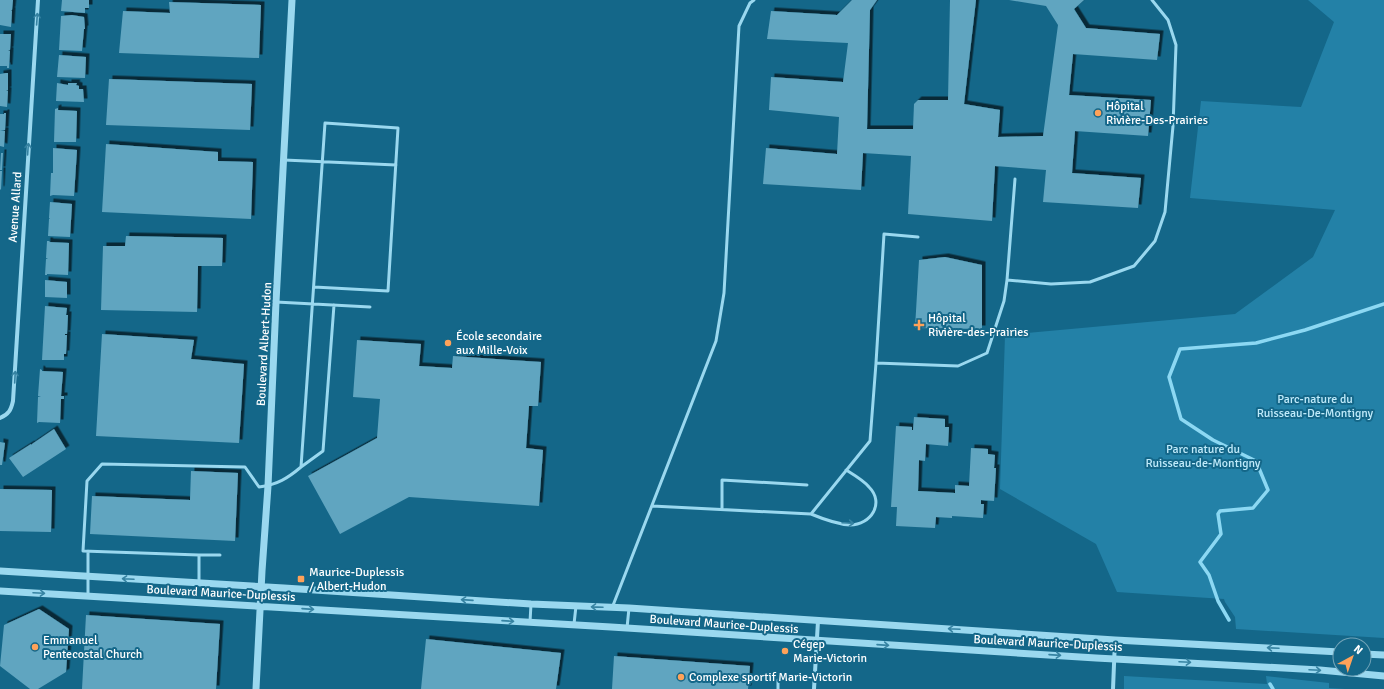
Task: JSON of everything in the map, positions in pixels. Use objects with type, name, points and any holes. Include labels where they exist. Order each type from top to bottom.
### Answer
[{"type":"street","name":"Avenue Allard","points":[[0,418],[8,414],[13,400],[38,0]]},
{"type":"street","name":"Boulevard Albert-Hudon","points":[[256,689],[268,486],[292,0]]},
{"type":"street","name":"Boulevard Maurice-Duplessis","points":[[0,571],[531,604],[628,608],[1116,640],[1332,652]]},
{"type":"street","name":"Boulevard Maurice-Duplessis","points":[[0,591],[1320,670],[1384,676]]},
{"type":"street","points":[[814,689],[818,621]]},
{"type":"street","points":[[1113,689],[1116,640]]},
{"type":"street","points":[[1372,654],[1384,655]]},
{"type":"lane","points":[[612,608],[716,341],[724,293],[739,26],[750,4],[754,0]]},
{"type":"lane","points":[[1007,280],[1051,284],[1090,282],[1134,266],[1155,241],[1165,212],[1173,126],[1176,45],[1168,20],[1152,0]]},
{"type":"lane","points":[[301,467],[325,123],[398,128],[388,291],[314,287]]},
{"type":"lane","points":[[284,160],[396,165]]},
{"type":"lane","points":[[876,363],[958,366],[987,352],[1004,301],[1015,179]]},
{"type":"lane","points":[[810,514],[870,441],[884,234],[918,237]]},
{"type":"lane","points":[[276,302],[370,307]]},
{"type":"lane","points":[[220,555],[83,550],[87,481],[102,464],[245,467],[259,487],[268,486],[288,478],[323,451],[334,305]]},
{"type":"lane","points":[[652,506],[810,514],[828,521],[850,525],[863,522],[871,516],[876,507],[875,497],[870,487],[846,470]]},
{"type":"lane","points":[[722,510],[722,480],[807,485]]},
{"type":"lane","points":[[88,551],[88,596]]},
{"type":"lane","points":[[199,555],[200,583]]},
{"type":"lane","points":[[530,623],[531,604]]},
{"type":"lane","points":[[574,626],[576,606]]},
{"type":"lane","points":[[627,628],[628,608]]},
{"type":"lane","points":[[778,680],[778,689]]},
{"type":"green space","name":"Parc nature du Ruisseau-de-Montigny","points":[[1308,0],[1384,0],[1384,638],[1236,629],[1235,617],[1224,599],[1117,592],[1096,544],[1000,489],[1005,335],[1235,314],[1313,257],[1335,210],[1190,198],[1201,101],[1301,107],[1334,22]]},
{"type":"green space","points":[[1124,676],[1267,684],[1266,676],[1329,683],[1329,688],[1345,689],[1124,689]]},
{"type":"building","points":[[0,0],[13,0],[11,27],[0,25]]},
{"type":"building","points":[[62,0],[89,0],[89,8],[85,8],[85,13],[61,11]]},
{"type":"building","name":"Hôpital Rivière-Des-Prairies","points":[[852,0],[877,0],[870,10],[867,129],[913,129],[914,104],[918,100],[948,100],[950,0],[976,0],[964,104],[1000,110],[998,137],[1043,136],[1058,25],[1046,6],[1009,0],[1084,0],[1074,9],[1086,28],[1160,34],[1157,60],[1073,54],[1069,95],[1151,100],[1148,136],[1075,131],[1072,173],[1141,178],[1138,208],[1043,202],[1046,170],[995,166],[992,221],[908,214],[911,156],[863,153],[861,190],[763,184],[766,148],[837,154],[839,117],[769,110],[771,77],[843,82],[848,43],[767,39],[771,11],[837,15]]},
{"type":"building","points":[[169,2],[261,5],[259,58],[119,53],[123,11],[170,13]]},
{"type":"building","points":[[72,15],[84,17],[85,29],[82,51],[59,50],[61,16]]},
{"type":"building","points":[[0,34],[11,34],[10,50],[8,51],[10,51],[9,68],[7,68],[7,66],[0,66]]},
{"type":"building","points":[[59,55],[86,57],[85,78],[57,77]]},
{"type":"building","points":[[8,73],[8,90],[6,91],[8,91],[7,107],[0,106],[0,74]]},
{"type":"building","points":[[109,79],[252,84],[250,130],[106,125]]},
{"type":"building","points":[[57,83],[68,85],[68,83],[77,83],[76,85],[79,86],[79,89],[83,89],[84,102],[56,101]]},
{"type":"building","points":[[58,108],[58,110],[77,111],[76,142],[54,142],[55,109]]},
{"type":"building","points":[[6,113],[5,130],[0,130],[0,114]]},
{"type":"building","points":[[0,130],[5,131],[4,147],[0,146]]},
{"type":"building","points":[[106,144],[218,152],[218,161],[253,162],[251,219],[102,212]]},
{"type":"building","points":[[53,148],[77,150],[74,196],[50,196],[51,173],[53,173]]},
{"type":"building","points":[[1,153],[3,153],[2,170],[0,170]]},
{"type":"building","points":[[0,171],[2,171],[1,190],[0,189]]},
{"type":"building","points":[[50,202],[72,204],[70,237],[48,236]]},
{"type":"building","points":[[126,236],[223,238],[222,266],[198,266],[197,312],[101,310],[103,246],[125,246]]},
{"type":"building","points":[[47,241],[69,243],[68,275],[45,275],[46,259],[48,258],[46,258]]},
{"type":"building","points":[[945,257],[982,265],[982,329],[915,328],[919,260]]},
{"type":"building","points":[[45,280],[67,282],[67,298],[45,297]]},
{"type":"building","points":[[45,306],[67,308],[67,334],[65,334],[67,335],[66,354],[64,354],[64,360],[42,360]]},
{"type":"building","points":[[102,334],[194,340],[191,359],[244,364],[239,443],[96,436]]},
{"type":"building","points":[[357,340],[421,344],[419,366],[452,368],[453,356],[541,362],[538,406],[529,406],[526,448],[543,450],[539,506],[409,497],[340,534],[308,476],[377,438],[380,399],[353,397]]},
{"type":"building","points":[[40,369],[42,371],[63,372],[61,396],[64,396],[64,399],[61,399],[60,423],[37,423],[38,397],[41,396],[38,396]]},
{"type":"building","points":[[914,417],[945,419],[945,427],[949,427],[948,446],[926,444],[925,461],[919,460],[918,491],[955,493],[955,485],[969,486],[971,448],[988,449],[988,454],[995,455],[994,468],[996,468],[994,501],[981,500],[981,504],[984,504],[983,518],[952,516],[952,518],[936,517],[935,528],[896,526],[897,507],[891,507],[896,426],[912,427],[913,430]]},
{"type":"building","points":[[54,429],[66,449],[23,477],[9,458],[31,444],[32,445]]},
{"type":"building","points":[[0,442],[5,443],[2,465],[0,465]]},
{"type":"building","points":[[191,471],[238,473],[235,541],[90,534],[92,496],[190,500]]},
{"type":"building","points":[[0,489],[52,490],[51,532],[0,531]]},
{"type":"building","name":"Emmanuel Pentecostal Church","points":[[39,609],[69,629],[66,672],[38,689],[30,689],[0,666],[4,625]]},
{"type":"building","points":[[86,615],[220,624],[216,689],[82,689]]},
{"type":"building","points":[[426,639],[561,653],[556,689],[421,689]]},
{"type":"building","name":"Complexe sportif Marie-Victorin","points":[[614,656],[750,666],[748,689],[612,689]]},
{"type":"waterway","points":[[1229,620],[1218,601],[1209,575],[1200,562],[1221,534],[1218,514],[1220,511],[1253,508],[1268,490],[1256,461],[1213,440],[1181,419],[1169,377],[1180,349],[1256,343],[1305,330],[1384,304]]},
{"type":"waterway","points":[[1270,684],[1273,689]]},
{"type":"place","name":"Hôpital Rivière-Des-Prairies","points":[[1098,113]]},
{"type":"place","name":"Hôpital Rivière-des-Prairies","points":[[919,325]]},
{"type":"place","name":"École secondaire aux Mille-Voix","points":[[448,343]]},
{"type":"place","name":"Maurice-Duplessis / Albert-Hudon","points":[[301,579]]},
{"type":"place","name":"Emmanuel Pentecostal Church","points":[[35,647]]},
{"type":"place","name":"Cégep Marie-Victorin","points":[[785,651]]},
{"type":"place","name":"Complexe sportif Marie-Victorin","points":[[681,677]]},
{"type":"park label","name":"Parc-nature du Ruisseau-De-Montigny","points":[[1315,406]]}]
